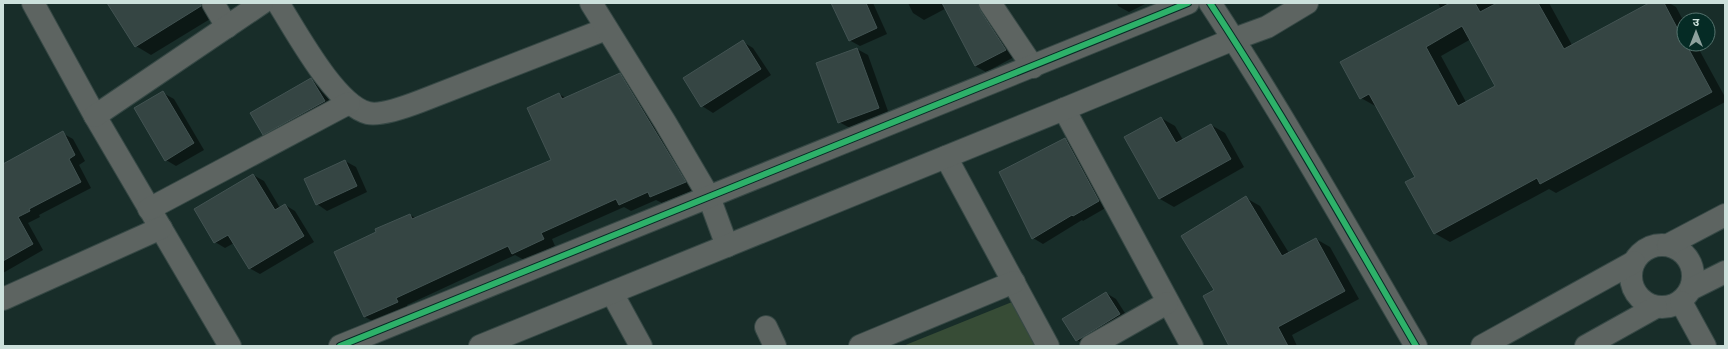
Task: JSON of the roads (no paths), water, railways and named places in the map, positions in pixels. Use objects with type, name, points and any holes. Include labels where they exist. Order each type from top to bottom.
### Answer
[{"type":"street","points":[[33,3],[94,116],[230,346]]},
{"type":"street","points":[[213,3],[227,27]]},
{"type":"street","points":[[94,116],[262,3]]},
{"type":"street","points":[[278,3],[330,84],[349,103],[368,113],[392,111],[421,101],[606,29]]},
{"type":"street","points":[[591,3],[665,122],[709,197],[727,246]]},
{"type":"street","points":[[990,3],[1033,67]]},
{"type":"street","points":[[340,346],[1033,67],[1188,3]]},
{"type":"street","points":[[1210,3],[1234,39],[1335,207],[1416,346]]},
{"type":"street","points":[[480,346],[1234,39],[1267,27],[1307,3]]},
{"type":"street","points":[[149,208],[349,103]]},
{"type":"street","points":[[1064,109],[1167,303],[1192,346]]},
{"type":"street","points":[[946,157],[1048,346]]},
{"type":"street","points":[[1668,245],[1725,215]]},
{"type":"street","points":[[3,299],[161,228]]},
{"type":"street","points":[[1705,346],[1686,295],[1693,273],[1693,268],[1688,258],[1680,250],[1668,245],[1659,245],[1648,248],[1639,254],[1630,271],[1630,281],[1633,290],[1639,298],[1647,304],[1666,308],[1676,305],[1686,295],[1725,272]]},
{"type":"street","points":[[1482,346],[1634,262]]},
{"type":"street","points":[[860,346],[1014,282]]},
{"type":"street","points":[[612,293],[641,346]]},
{"type":"street","points":[[1091,346],[1167,303]]},
{"type":"street","points":[[1586,346],[1656,307]]}]
